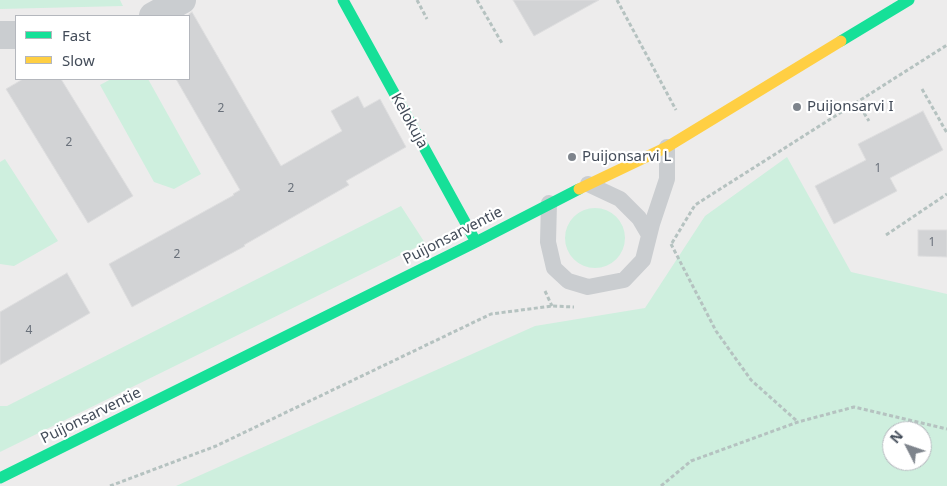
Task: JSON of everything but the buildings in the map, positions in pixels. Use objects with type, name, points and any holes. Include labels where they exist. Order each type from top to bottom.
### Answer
[{"type":"main road","name":"Kelokuja","points":[[343,0],[476,242]]},
{"type":"main road","name":"Puijonsarventie","points":[[0,478],[476,242],[549,203],[667,147],[909,0]]},
{"type":"street","points":[[155,15],[182,0]]},
{"type":"street","points":[[0,34],[15,35]]},
{"type":"lane","points":[[549,203],[548,242],[554,268],[568,281],[588,287],[624,280],[643,260],[667,179],[667,147]]},
{"type":"lane","points":[[588,184],[620,199],[639,218],[649,236]]},
{"type":"path","points":[[417,0],[427,19]]},
{"type":"path","points":[[477,0],[503,45]]},
{"type":"path","points":[[617,0],[676,109]]},
{"type":"path","points":[[922,90],[947,133]]},
{"type":"path","points":[[857,102],[869,121]]},
{"type":"path","points":[[886,236],[947,194]]},
{"type":"path","points":[[671,244],[716,331],[750,380],[798,422]]},
{"type":"path","points":[[661,486],[691,461],[798,422],[854,407],[947,430]]},
{"type":"green space","points":[[0,0],[120,0],[123,6],[0,9]]},
{"type":"green space","points":[[109,80],[149,80],[201,174],[174,189],[154,182],[100,85]]},
{"type":"green space","points":[[787,157],[851,272],[947,294],[947,486],[176,486],[535,326],[645,308],[705,216]]},
{"type":"green space","points":[[5,159],[58,241],[14,266],[0,264],[0,162]]},
{"type":"green space","points":[[401,206],[425,243],[0,452],[0,406],[7,406]]},
{"type":"green space","points":[[589,208],[601,208],[612,213],[620,221],[625,232],[623,250],[612,263],[601,268],[589,268],[578,263],[570,255],[565,244],[565,232],[570,221],[578,213]]},
{"type":"traffic: fast","points":[[343,0],[476,242]]},
{"type":"traffic: fast","points":[[841,41],[909,0]]},
{"type":"traffic: fast","points":[[0,478],[579,189]]},
{"type":"traffic: slow","points":[[579,189],[667,147],[841,41]]},
{"type":"place","name":"Puijonsarvi I","points":[[797,107]]},
{"type":"place","name":"Puijonsarvi L","points":[[572,157]]}]
